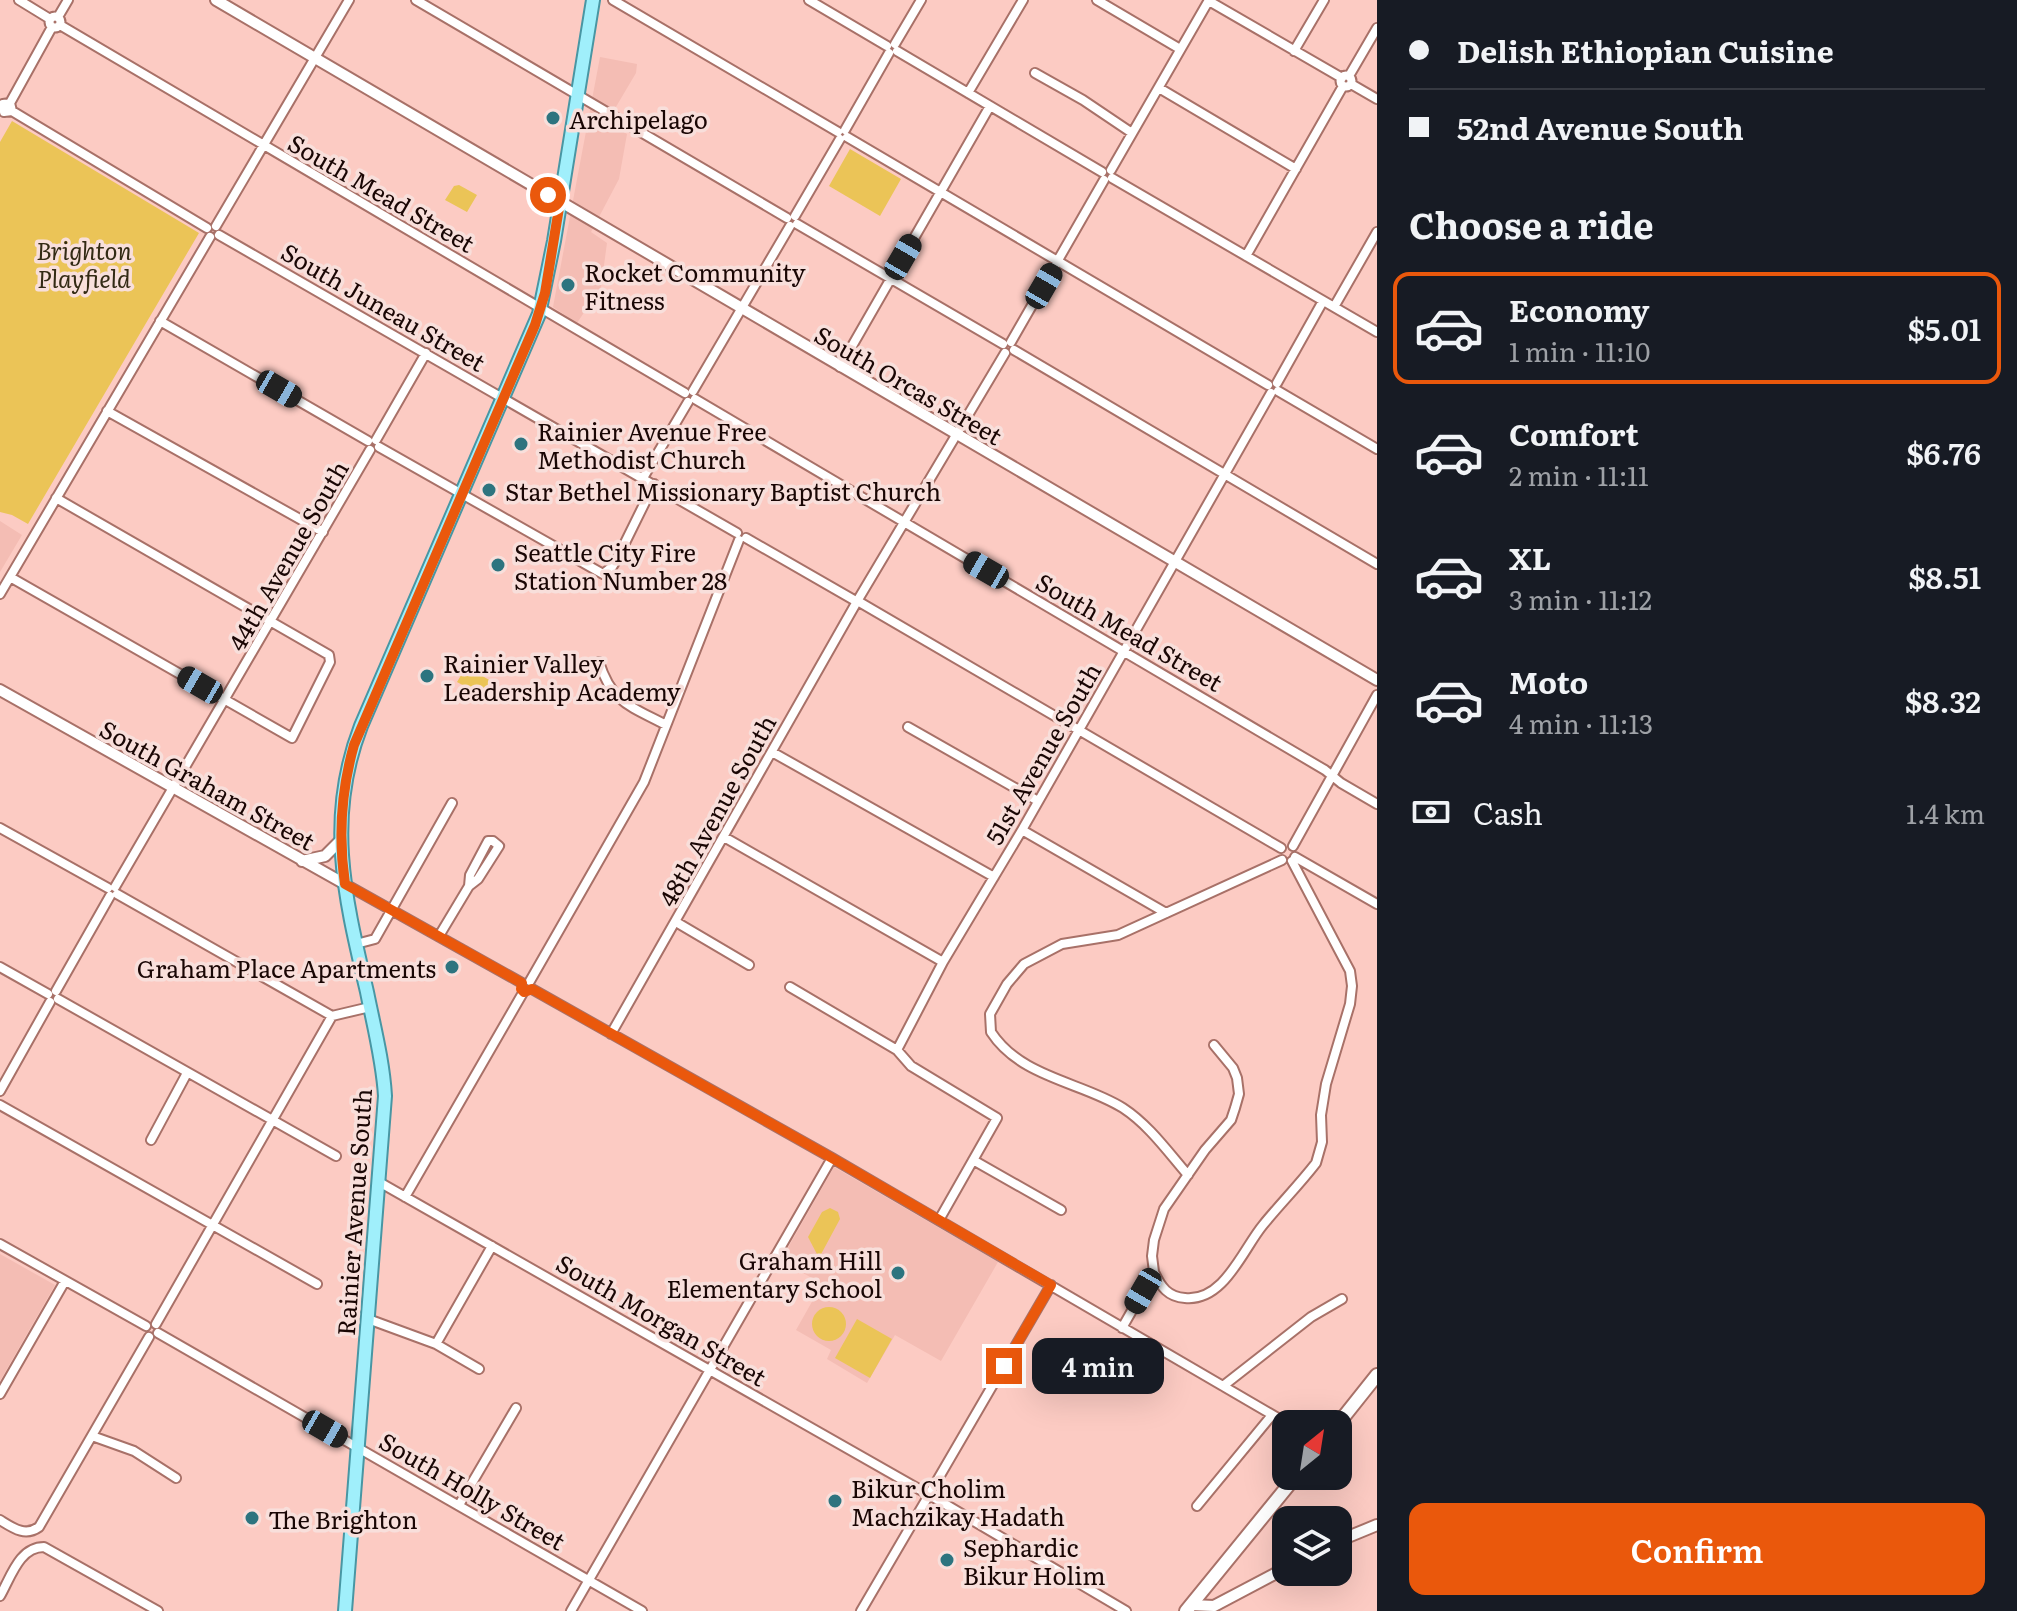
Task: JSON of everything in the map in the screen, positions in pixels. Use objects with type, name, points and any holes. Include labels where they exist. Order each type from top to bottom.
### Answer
[{"type":"main road","name":"Rainier Avenue South","points":[[345,1611],[385,1096],[345,884],[341,840],[342,795],[354,745],[505,398],[540,309],[593,0]]},
{"type":"main road","points":[[1349,1410],[1377,1375]]},
{"type":"main road","points":[[1189,1608],[1285,1490]]},
{"type":"street","name":"South Mead Street","points":[[19,0],[1124,651],[1377,804]]},
{"type":"street","points":[[5,109],[68,0]]},
{"type":"street","name":"South Orcas Street","points":[[216,0],[1377,680]]},
{"type":"street","points":[[0,594],[349,0]]},
{"type":"street","points":[[416,0],[1377,564]]},
{"type":"street","points":[[613,0],[1377,449]]},
{"type":"street","points":[[809,0],[1377,332]]},
{"type":"street","points":[[643,478],[921,0]]},
{"type":"street","points":[[968,93],[1023,0]]},
{"type":"street","points":[[1097,0],[1180,49]]},
{"type":"street","points":[[1209,0],[1377,99]]},
{"type":"street","name":"48th Avenue South","points":[[611,1034],[903,522],[957,435],[1209,0]]},
{"type":"street","points":[[1294,51],[1324,0]]},
{"type":"street","points":[[1246,256],[1377,28]]},
{"type":"street","points":[[1035,73],[1132,133]]},
{"type":"street","points":[[1159,88],[1296,169]]},
{"type":"street","points":[[840,367],[990,106]]},
{"type":"street","name":"South Juneau Street","points":[[5,109],[1281,848]]},
{"type":"street","points":[[1334,307],[1377,232]]},
{"type":"street","name":"51st Avenue South","points":[[897,1050],[943,962],[1022,830],[1323,301]]},
{"type":"street","points":[[160,321],[565,553],[574,562],[578,561],[603,574],[612,567],[654,484]]},
{"type":"street","name":"44th Avenue South","points":[[0,1091],[112,891],[426,353]]},
{"type":"street","points":[[107,411],[323,532]]},
{"type":"street","points":[[10,577],[292,738],[330,662],[329,655],[56,498]]},
{"type":"street","points":[[405,1197],[644,782],[741,537]]},
{"type":"street","points":[[599,662],[605,682],[618,698],[666,725]]},
{"type":"street","name":"South Graham Street","points":[[0,690],[832,1158],[1272,1415]]},
{"type":"street","points":[[1214,1045],[1233,1068],[1239,1094],[1231,1120],[1164,1209],[1152,1256],[1160,1285],[1176,1297],[1189,1299],[1213,1290],[1223,1281],[1262,1225],[1301,1182],[1320,1153],[1326,1084],[1347,1016],[1352,986],[1350,971],[1290,860],[1293,846],[1377,695]]},
{"type":"street","points":[[908,727],[1038,801]]},
{"type":"street","points":[[772,752],[994,877]]},
{"type":"street","points":[[356,944],[375,939],[452,803]]},
{"type":"street","points":[[0,828],[332,1016],[370,1007]]},
{"type":"street","points":[[1022,830],[1166,913]]},
{"type":"street","points":[[724,837],[943,962]]},
{"type":"street","points":[[302,861],[325,856],[341,840]]},
{"type":"street","points":[[439,936],[469,886],[478,879],[499,846],[493,841],[488,841],[470,875],[469,886]]},
{"type":"street","points":[[1293,846],[1281,848],[1279,856],[1377,904]]},
{"type":"street","points":[[1188,1175],[1155,1137],[1123,1108],[1058,1081],[1012,1055],[997,1041],[989,1025],[990,1014],[1007,984],[1024,964],[1062,944],[1118,935],[1290,860]]},
{"type":"street","points":[[676,922],[749,965]]},
{"type":"street","points":[[0,967],[336,1156]]},
{"type":"street","points":[[790,987],[897,1050],[911,1066],[997,1118],[939,1220]]},
{"type":"street","points":[[0,1520],[22,1532],[35,1531],[44,1521],[332,1016]]},
{"type":"street","points":[[151,1140],[187,1073]]},
{"type":"street","points":[[0,1105],[317,1284]]},
{"type":"street","points":[[571,1611],[832,1158]]},
{"type":"street","points":[[973,1160],[1061,1210]]},
{"type":"street","name":"South Morgan Street","points":[[379,1182],[1126,1611]]},
{"type":"street","name":"South Holly Street","points":[[0,1244],[642,1611]]},
{"type":"street","points":[[436,1344],[492,1246]]},
{"type":"street","points":[[1122,1328],[1154,1272]]},
{"type":"street","points":[[0,1394],[65,1281]]},
{"type":"street","points":[[861,1611],[1051,1285]]},
{"type":"street","points":[[1223,1386],[1311,1317],[1342,1299]]},
{"type":"street","points":[[368,1319],[436,1344],[479,1369]]},
{"type":"street","points":[[459,1505],[516,1408]]},
{"type":"street","points":[[1197,1506],[1272,1415]]},
{"type":"street","points":[[92,1436],[134,1451],[176,1478]]},
{"type":"street","points":[[1352,1535],[1377,1525]]},
{"type":"street","points":[[0,1596],[23,1554],[38,1547],[50,1549],[158,1611]]},
{"type":"street","points":[[1189,1608],[1214,1606],[1272,1575]]},
{"type":"shaded area","points":[[600,57],[637,64],[636,73],[607,122],[627,134],[619,179],[591,232],[607,243],[601,287],[577,323],[553,307]]},
{"type":"shaded area","points":[[0,521],[22,535],[0,572]]},
{"type":"shaded area","name":"Graham Hill Elementary School","points":[[834,1167],[998,1262],[941,1361],[895,1335],[867,1383],[827,1359],[831,1350],[796,1330],[822,1284],[781,1260]]},
{"type":"shaded area","points":[[0,1254],[55,1285],[0,1381]]},
{"type":"green space","name":"Brighton Playfield","points":[[12,121],[199,233],[28,524],[0,512],[0,142]]},
{"type":"green space","points":[[850,149],[901,179],[880,216],[829,186]]},
{"type":"green space","points":[[459,185],[477,195],[467,212],[445,200],[454,186]]},
{"type":"green space","points":[[466,667],[493,682],[485,697],[457,682]]},
{"type":"green space","points":[[830,1208],[838,1212],[840,1219],[819,1258],[808,1237],[822,1212]]},
{"type":"green space","points":[[829,1307],[841,1312],[846,1324],[841,1336],[829,1341],[817,1336],[812,1324],[817,1312]]},
{"type":"green space","points":[[857,1319],[892,1339],[870,1378],[835,1358]]},
{"type":"place","name":"Archipelago","points":[[553,118]]},
{"type":"place","name":"Rocket Community Fitness","points":[[568,285]]},
{"type":"place","name":"Rainier Avenue Free Methodist Church","points":[[521,444]]},
{"type":"place","name":"Star Bethel Missionary Baptist Church","points":[[489,490]]},
{"type":"place","name":"Seattle City Fire Station Number 28","points":[[498,565]]},
{"type":"place","name":"Rainier Valley Leadership Academy","points":[[427,676]]},
{"type":"place","name":"Graham Place Apartments","points":[[452,967]]},
{"type":"place","name":"Graham Hill Elementary School","points":[[898,1273]]},
{"type":"place","name":"Bikur Cholim Machzikay Hadath","points":[[835,1501]]},
{"type":"place","name":"The Brighton","points":[[252,1518]]},
{"type":"place","name":"Sephardic Bikur Holim","points":[[947,1560]]},
{"type":"route","points":[[548,195],[560,202],[545,293],[535,325],[354,745],[340,815],[345,884],[522,983],[524,992],[532,989],[1051,1285],[1004,1366]]}]
